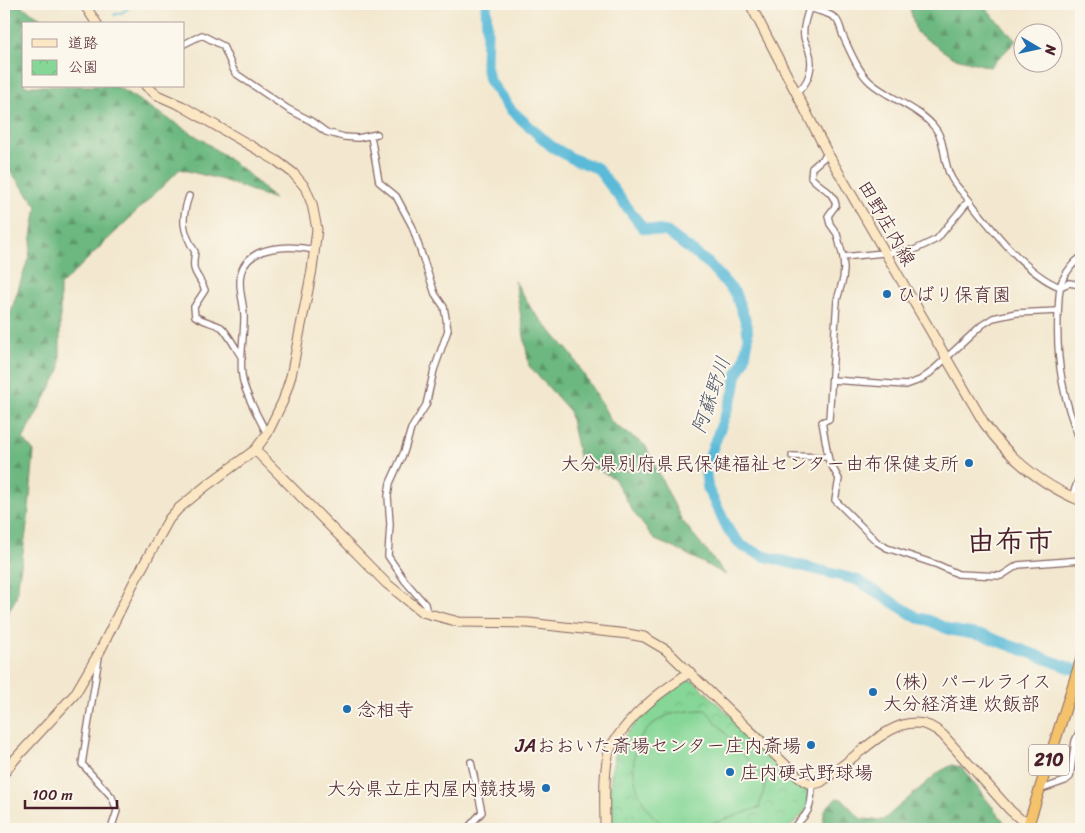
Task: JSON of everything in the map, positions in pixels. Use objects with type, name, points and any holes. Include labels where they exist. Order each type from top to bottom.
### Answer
[{"type":"highway","name":"210","points":[[1028,826],[1081,660]]},
{"type":"street","points":[[84,4],[96,22]]},
{"type":"street","name":"田野庄内線","points":[[750,4],[828,154],[984,423],[1000,444],[1033,474],[1077,499]]},
{"type":"street","points":[[795,93],[804,87],[811,62],[810,52],[804,36],[808,6],[838,20],[849,49],[869,81],[927,120],[936,129],[950,175],[956,188],[969,200],[1007,246],[1048,282],[1060,287],[1069,283],[1081,285]]},
{"type":"street","points":[[185,44],[202,36],[223,46],[235,73],[326,132],[344,137],[358,138],[374,135],[380,182],[396,196],[412,226],[435,294],[444,307],[448,330],[434,370],[426,405],[410,429],[404,452],[390,483],[388,496],[390,524],[388,556],[405,581],[425,604],[427,613]]},
{"type":"street","points":[[4,773],[75,694],[100,651],[133,584],[169,520],[178,509],[206,486],[255,450],[267,434],[283,401],[291,376],[315,250],[317,229],[312,204],[305,187],[277,161],[182,106],[157,95],[148,88]]},
{"type":"street","points":[[828,154],[812,168],[812,176],[818,185],[829,191],[835,199],[836,205],[828,216],[830,224],[837,234],[843,257],[843,280],[836,300],[829,419],[822,422],[828,457],[839,480],[835,500],[877,542],[886,548],[938,565],[958,574],[1001,576],[1018,565],[1081,560]]},
{"type":"street","points":[[189,196],[184,209],[183,223],[187,238],[195,252],[193,262],[194,273],[202,282],[205,290],[194,307],[195,316],[205,322],[220,326],[226,331],[242,358]]},
{"type":"street","points":[[843,257],[914,250],[936,239],[969,200]]},
{"type":"street","points":[[267,434],[244,384],[242,358],[244,317],[240,288],[241,273],[248,260],[271,248],[288,247],[315,250]]},
{"type":"street","points":[[1081,256],[1063,279],[1060,287],[1058,311],[1061,382],[1073,425],[1081,443]]},
{"type":"street","points":[[832,380],[906,385],[920,380],[982,325],[993,318],[1016,313],[1058,311]]},
{"type":"street","points":[[255,450],[386,583],[422,612],[459,622],[528,623],[644,637],[666,650],[793,772],[804,782],[812,784],[823,781],[894,728],[909,724],[926,725],[943,735],[1010,810],[1028,826]]},
{"type":"street","points":[[792,456],[828,457]]},
{"type":"street","points":[[1077,499],[1081,472]]},
{"type":"street","points":[[100,651],[82,764],[112,796],[117,811],[112,829]]},
{"type":"street","points":[[605,829],[607,763],[611,747],[632,717],[643,706],[690,672]]},
{"type":"street","points":[[1039,790],[1064,782],[1070,777],[1076,741],[1081,728]]},
{"type":"street","points":[[467,829],[482,812],[472,762]]},
{"type":"street","points":[[791,829],[809,810],[812,800],[812,784]]},
{"type":"green space","points":[[4,4],[18,4],[48,22],[22,22],[22,88],[119,88],[204,141],[246,172],[274,199],[223,180],[180,169],[60,286],[60,370],[23,439],[34,452],[28,519],[16,598],[4,620],[4,333],[29,256],[37,206],[4,163]]},
{"type":"green space","points":[[909,4],[982,4],[1012,37],[1012,45],[990,67],[952,57],[916,32]]},
{"type":"green space","points":[[515,281],[532,310],[571,354],[612,423],[645,445],[681,519],[726,575],[677,549],[655,540],[634,513],[614,478],[580,461],[569,410],[529,366]]},
{"type":"green space","points":[[690,680],[695,682],[807,789],[809,802],[807,807],[800,817],[786,829],[609,829],[611,774],[619,745],[635,723],[646,712],[668,693]]},
{"type":"green space","points":[[706,710],[766,782],[759,808],[692,828],[670,828],[650,813],[639,792],[635,779],[635,752],[647,729],[658,721],[676,713]]},
{"type":"green space","points":[[952,765],[961,767],[1005,823],[1007,829],[823,829],[825,811],[837,798],[842,799],[861,819],[883,820],[939,772]]},
{"type":"waterway","points":[[114,15],[123,12],[134,4]]},
{"type":"waterway","name":"阿蘇野川","points":[[486,4],[486,64],[489,80],[511,110],[551,146],[573,159],[597,168],[643,228],[667,232],[708,263],[735,293],[747,325],[748,340],[744,361],[736,377],[734,392],[705,468],[708,489],[729,531],[742,546],[764,556],[857,580],[918,618],[928,620],[950,630],[985,636],[1081,672]]},
{"type":"place","name":"ひばり保育園","points":[[887,294]]},
{"type":"place","name":"大分県別府県民保健福祉センター由布保健支所","points":[[969,463]]},
{"type":"place","name":"（株）パールライス 大分経済連 炊飯部","points":[[873,692]]},
{"type":"place","name":"念相寺","points":[[347,709]]},
{"type":"place","name":"JAおおいた斎場センター庄内斎場","points":[[811,745]]},
{"type":"place","name":"庄内硬式野球場","points":[[730,772]]},
{"type":"place","name":"大分県立庄内屋内競技場","points":[[546,788]]},
{"type":"district","name":"由布市","points":[[1010,541]]}]
